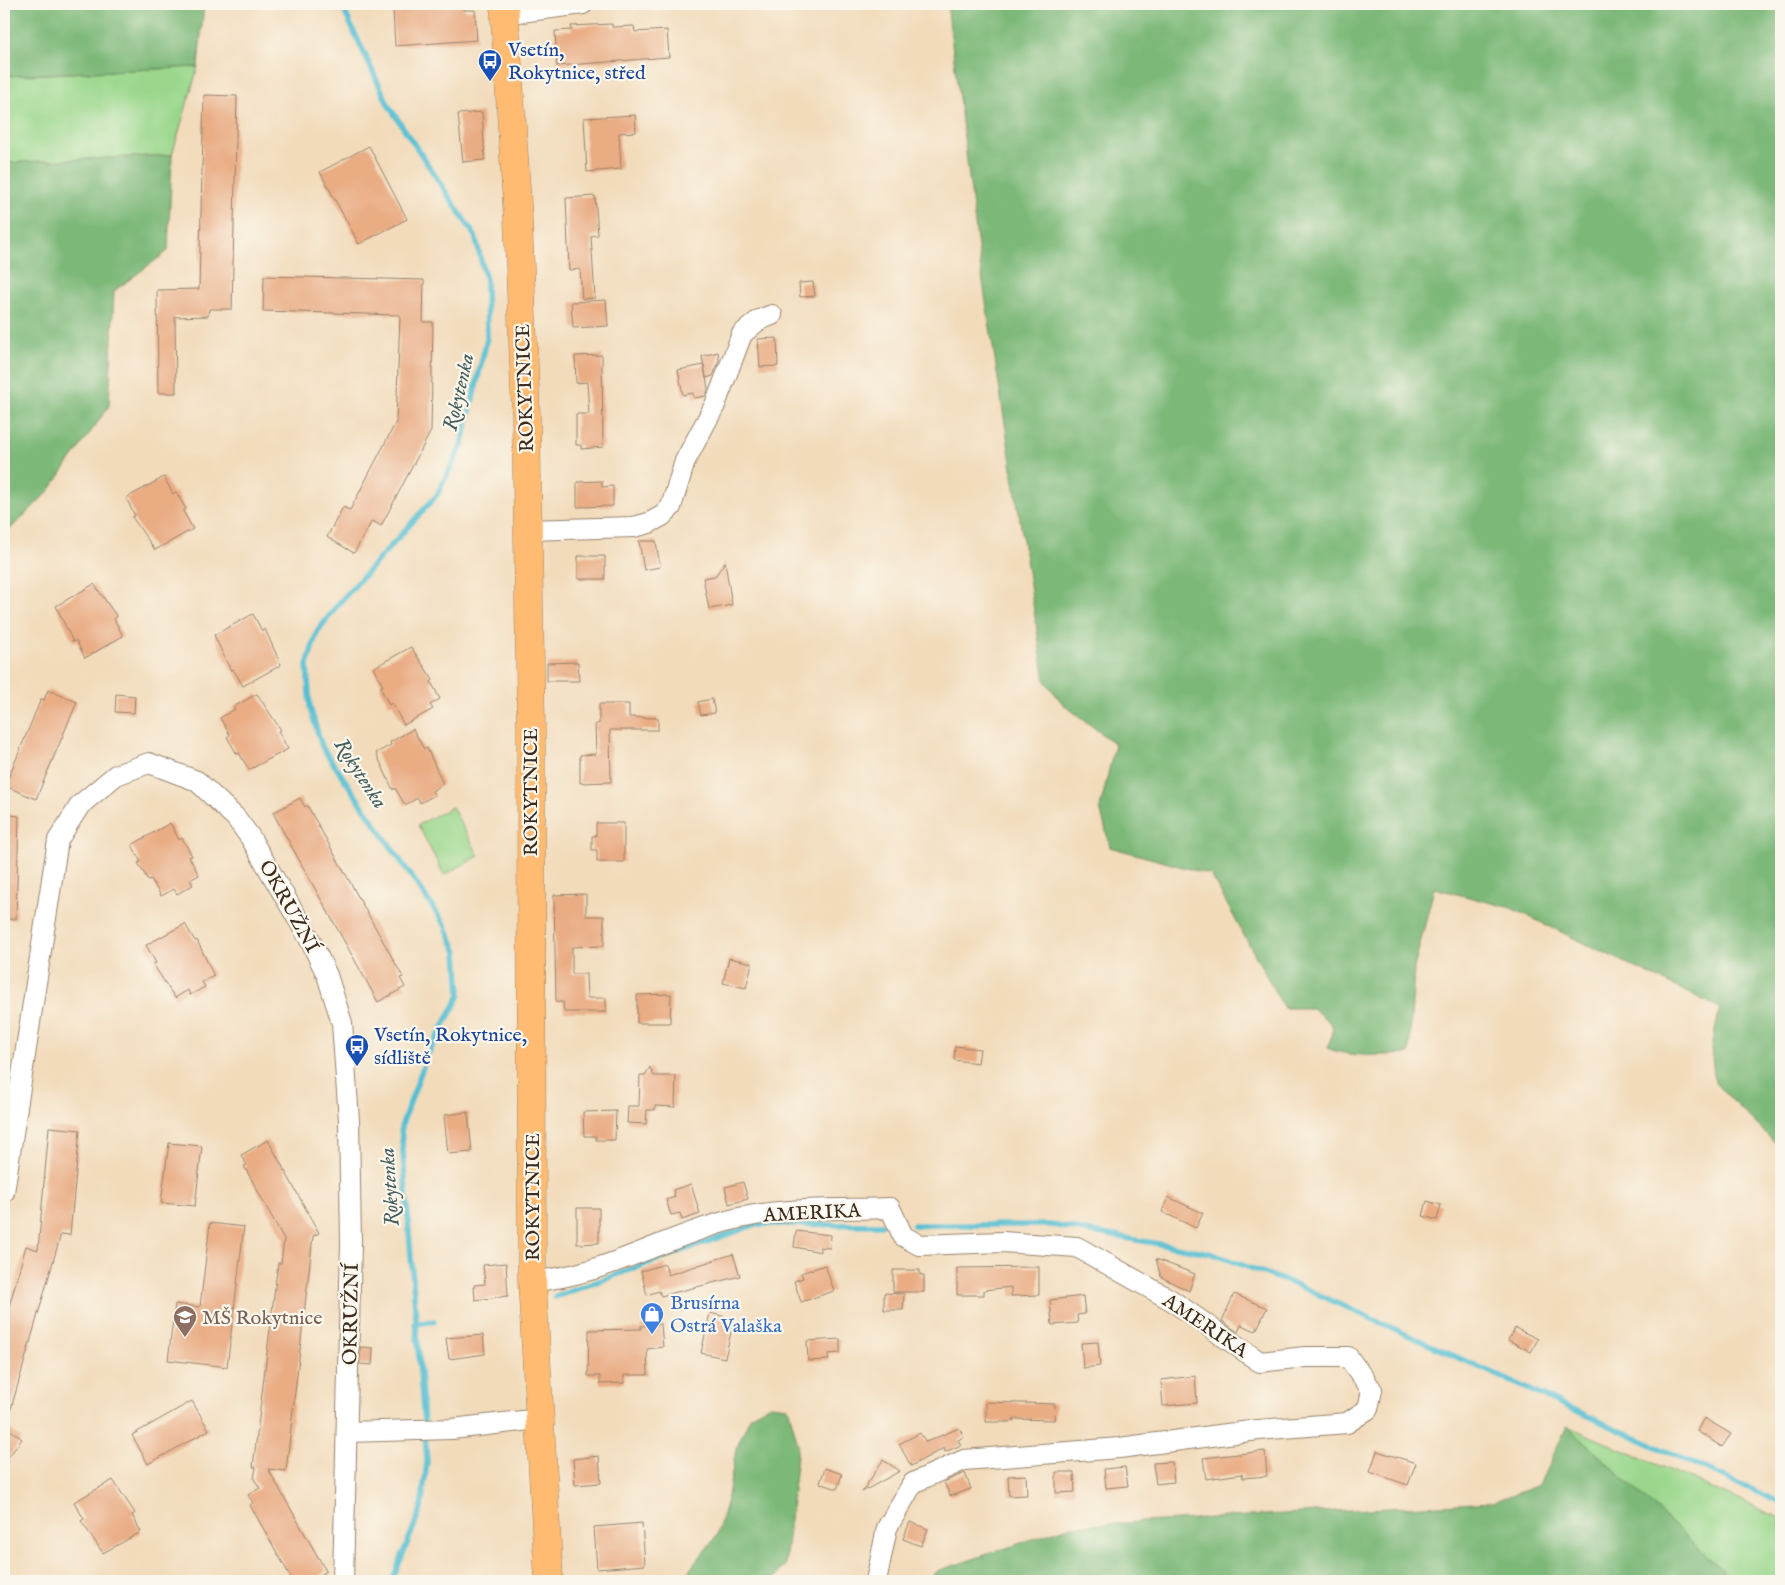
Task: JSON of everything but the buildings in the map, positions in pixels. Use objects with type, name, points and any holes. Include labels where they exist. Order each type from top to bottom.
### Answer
[{"type":"main road","name":"ROKYTNICE","points":[[504,9],[519,249],[526,415],[531,726],[532,1281],[549,1581]]},
{"type":"street","points":[[504,9],[582,4]]},
{"type":"street","points":[[528,530],[634,527],[662,516],[671,507],[685,461],[715,405],[742,334],[759,320],[772,315]]},
{"type":"street","name":"OKRUŽNÍ","points":[[4,1192],[58,840],[80,806],[116,775],[148,763],[197,781],[236,818],[250,837],[313,946],[327,975],[342,1023],[349,1120],[352,1243],[343,1581]]},
{"type":"street","name":"AMERIKA","points":[[532,1281],[564,1277],[729,1220],[758,1214],[890,1208],[903,1236],[919,1245],[1003,1242],[1077,1247],[1171,1300],[1260,1362],[1305,1357],[1348,1358],[1372,1390],[1368,1410],[1347,1423],[1258,1430],[1119,1448],[964,1460],[913,1483],[887,1528],[876,1581]]},
{"type":"street","points":[[347,1432],[452,1429],[539,1419]]},
{"type":"green space","points":[[4,4],[204,4],[198,67],[4,76]]},
{"type":"green space","points":[[947,4],[1781,4],[1781,1145],[1773,1141],[1715,1083],[1711,1048],[1720,1008],[1511,908],[1434,888],[1414,968],[1409,1054],[1367,1055],[1346,1053],[1327,1048],[1333,1033],[1332,1024],[1312,1008],[1284,1008],[1211,875],[1110,847],[1100,808],[1115,744],[1063,704],[1045,681],[980,263]]},
{"type":"green space","points":[[198,67],[172,155],[4,163],[4,76]]},
{"type":"green space","points":[[172,155],[168,251],[114,291],[109,406],[49,491],[4,535],[4,163]]},
{"type":"green space","points":[[452,807],[479,856],[444,875],[418,825]]},
{"type":"green space","points":[[770,1405],[788,1407],[798,1445],[785,1565],[772,1581],[681,1581],[717,1535],[728,1496],[736,1449],[751,1415]]},
{"type":"green space","points":[[1567,1426],[1781,1518],[1781,1581],[1734,1581]]},
{"type":"green space","points":[[1567,1426],[1734,1581],[925,1581],[937,1571],[1072,1526],[1493,1502],[1539,1485]]},
{"type":"waterway","name":"Rokytenka","points":[[341,4],[389,106],[475,236],[486,280],[487,339],[462,445],[437,495],[339,603],[317,632],[307,665],[310,707],[322,747],[445,925],[457,952],[460,995],[427,1056],[401,1127],[427,1462],[421,1509],[392,1581]]},
{"type":"waterway","points":[[555,1297],[757,1224],[882,1225]]},
{"type":"waterway","points":[[914,1225],[1052,1225],[1210,1253],[1299,1286],[1781,1503]]},
{"type":"waterway","points":[[415,1324],[434,1321]]},
{"type":"place","name":"Vsetín, Rokytnice, střed","points":[[490,82]]},
{"type":"place","name":"Vsetín, Rokytnice, sídliště","points":[[357,1067]]},
{"type":"place","name":"Brusírna Ostrá Valaška","points":[[652,1335]]},
{"type":"place","name":"MŠ Rokytnice","points":[[185,1338]]}]
